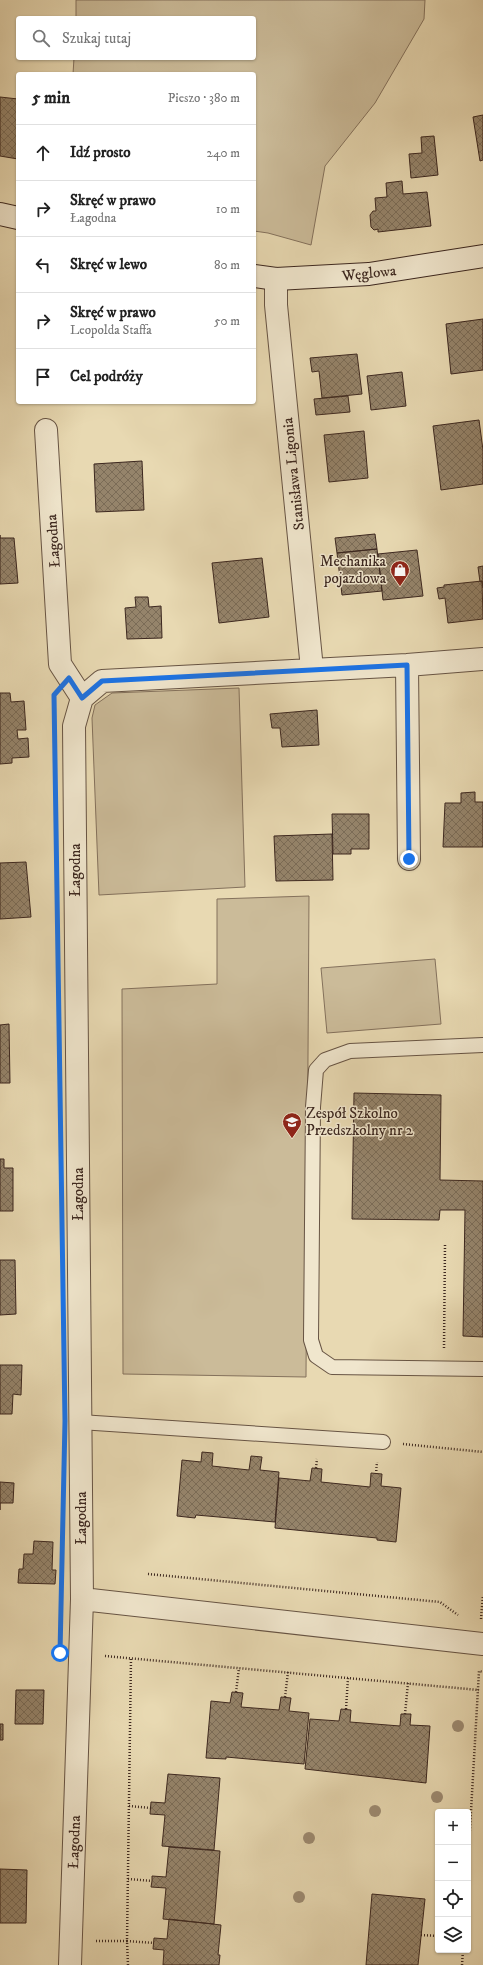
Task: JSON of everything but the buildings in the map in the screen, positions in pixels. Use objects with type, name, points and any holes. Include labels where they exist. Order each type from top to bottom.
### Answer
[{"type":"street","points":[[0,214],[16,218]]},
{"type":"street","name":"Węglowa","points":[[256,276],[276,279],[369,274],[483,256]]},
{"type":"street","name":"Stanisława Ligonia","points":[[276,279],[276,305],[312,669]]},
{"type":"street","name":"Łagodna","points":[[46,430],[60,664],[82,698],[74,726],[82,1599],[70,1965]]},
{"type":"street","points":[[82,698],[102,681],[483,660]]},
{"type":"street","points":[[407,665],[409,859]]},
{"type":"street","points":[[82,1599],[483,1644]]},
{"type":"lane","points":[[483,1045],[350,1051],[325,1060],[316,1070],[313,1107],[311,1340],[316,1356],[332,1367],[483,1368]]},
{"type":"lane","points":[[80,1422],[383,1442]]},
{"type":"path","points":[[444,1368],[445,1244]]},
{"type":"path","points":[[383,1442],[483,1452]]},
{"type":"path","points":[[148,1574],[440,1602],[463,1619]]},
{"type":"path","points":[[102,1655],[479,1690]]},
{"type":"path","points":[[128,1965],[130,1658]]},
{"type":"path","points":[[236,1692],[239,1668]]},
{"type":"path","points":[[469,1845],[479,1671],[483,1672]]},
{"type":"path","points":[[285,1697],[288,1672]]},
{"type":"path","points":[[346,1709],[348,1678]]},
{"type":"path","points":[[405,1714],[408,1683]]},
{"type":"path","points":[[129,1806],[151,1808]]},
{"type":"path","points":[[128,1879],[152,1881]]},
{"type":"path","points":[[421,1935],[435,1936]]},
{"type":"path","points":[[71,1941],[127,1941],[154,1943]]},
{"type":"path","points":[[462,1965],[463,1953]]},
{"type":"shaded area","points":[[76,0],[425,0],[424,19],[375,103],[325,166],[311,245],[268,233],[256,231],[256,72],[73,72],[74,60],[256,60],[256,16],[76,16]]},
{"type":"shaded area","points":[[239,688],[245,887],[99,895],[92,718],[95,705],[112,693]]},
{"type":"shaded area","points":[[309,896],[306,1377],[123,1374],[122,989],[217,984],[217,899]]},
{"type":"shaded area","points":[[435,959],[441,1024],[327,1033],[321,968]]},
{"type":"place","name":"Mechanika pojazdowa","points":[[400,587]]},
{"type":"place","name":"Zespół Szkolno Przedszkolny nr 2","points":[[292,1139]]},
{"type":"route","points":[[60,1653],[65,1421],[54,695],[69,678],[82,698],[102,681],[407,665],[409,859]]}]
